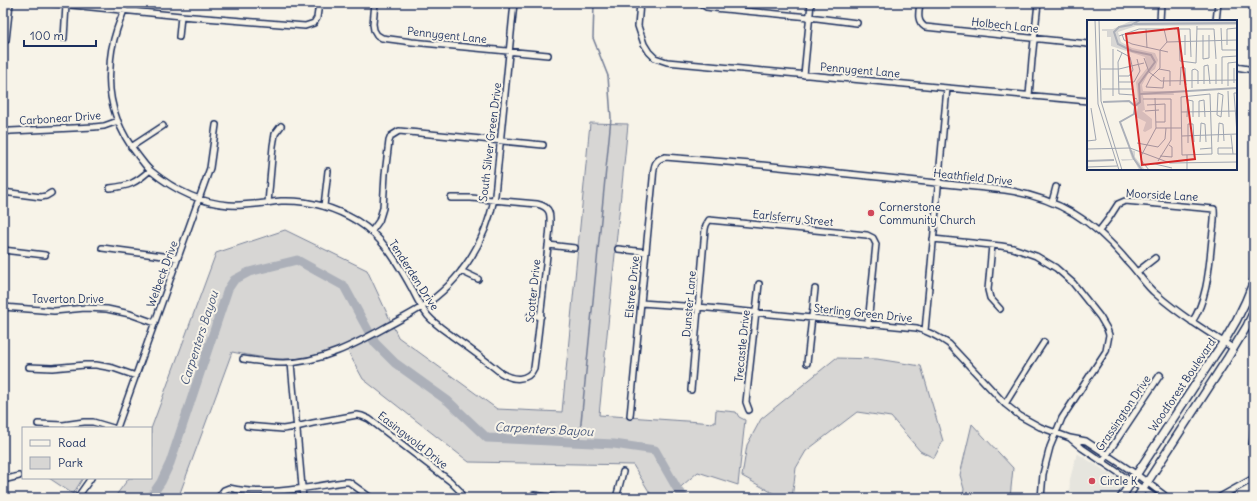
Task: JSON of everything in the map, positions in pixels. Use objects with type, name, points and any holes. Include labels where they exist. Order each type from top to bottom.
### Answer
[{"type":"main road","name":"Woodforest Boulevard","points":[[1121,498],[1224,342],[1244,306],[1254,281]]},
{"type":"main road","name":"Woodforest Boulevard","points":[[1137,498],[1247,326],[1254,311]]},
{"type":"street","points":[[6,40],[10,3]]},
{"type":"street","points":[[51,3],[304,26],[314,23],[317,18],[319,3]]},
{"type":"street","name":"Tenderden Drive","points":[[126,3],[115,36],[111,55],[111,93],[118,121],[131,147],[150,170],[174,188],[199,199],[228,205],[248,205],[293,201],[304,202],[324,206],[358,221],[371,232],[393,256],[422,307],[433,321],[507,376],[511,378],[524,378],[532,372]]},
{"type":"street","name":"Pennygent Lane","points":[[375,3],[373,24],[374,30],[377,35],[382,38],[548,55]]},
{"type":"street","name":"South Silver Green Drive","points":[[243,359],[268,363],[291,363],[324,356],[352,346],[422,307],[446,288],[461,271],[481,241],[494,200],[514,3]]},
{"type":"street","name":"Pennygent Lane","points":[[640,3],[638,26],[642,39],[649,52],[660,60],[667,62],[1087,101]]},
{"type":"street","points":[[700,3],[706,7],[857,23]]},
{"type":"street","points":[[804,75],[810,3]]},
{"type":"street","name":"Holbech Lane","points":[[920,3],[919,18],[921,24],[925,27],[1087,44]]},
{"type":"street","points":[[1029,96],[1038,3]]},
{"type":"street","points":[[1160,20],[1161,3]]},
{"type":"street","points":[[1216,20],[1218,3]]},
{"type":"street","points":[[64,38],[66,5]]},
{"type":"street","points":[[179,37],[181,16]]},
{"type":"street","points":[[1237,67],[1254,70]]},
{"type":"street","points":[[925,331],[947,88]]},
{"type":"street","name":"Carbonear Drive","points":[[3,132],[94,127],[104,126],[118,121]]},
{"type":"street","name":"Welbeck Drive","points":[[118,427],[210,168],[216,125]]},
{"type":"street","points":[[131,147],[163,126]]},
{"type":"street","points":[[268,203],[272,146],[275,134],[281,126]]},
{"type":"street","points":[[371,232],[379,221],[383,208],[389,141],[391,136],[399,131],[544,145]]},
{"type":"street","name":"Heathfield Drive","points":[[658,160],[665,157],[672,157],[1018,192],[1031,195],[1052,202],[1076,214],[1099,230],[1156,294],[1192,322],[1233,348]]},
{"type":"street","name":"Elstree Drive","points":[[630,416],[653,179],[655,164],[658,160]]},
{"type":"street","points":[[110,188],[122,187],[131,184],[150,170]]},
{"type":"street","points":[[324,206],[328,171]]},
{"type":"street","points":[[1052,202],[1056,188]]},
{"type":"street","points":[[3,192],[41,197],[51,193]]},
{"type":"street","points":[[451,198],[494,200]]},
{"type":"street","name":"Scotter Drive","points":[[494,200],[541,205],[544,206],[550,214],[541,316],[534,368],[532,372]]},
{"type":"street","name":"Moorside Lane","points":[[1099,230],[1121,201],[1214,208],[1211,248],[1205,289],[1202,303],[1192,322]]},
{"type":"street","name":"Earlsferry Street","points":[[709,220],[868,235],[873,238],[876,244],[868,324]]},
{"type":"street","name":"Dunster Lane","points":[[691,390],[705,229],[709,220]]},
{"type":"street","points":[[933,239],[1013,248],[1036,256],[1056,268],[1073,283],[1104,323],[1109,335],[1106,351],[1062,418],[1047,457],[1043,474],[1041,498]]},
{"type":"street","points":[[548,245],[575,248]]},
{"type":"street","points":[[992,245],[988,290],[990,298],[1000,309]]},
{"type":"street","points":[[102,248],[178,258]]},
{"type":"street","points":[[618,249],[646,252]]},
{"type":"street","points":[[3,250],[44,255]]},
{"type":"street","points":[[1137,272],[1155,258]]},
{"type":"street","points":[[461,271],[478,279]]},
{"type":"street","name":"Trecastle Drive","points":[[749,410],[746,402],[759,284]]},
{"type":"street","points":[[807,363],[815,289]]},
{"type":"street","name":"Sterling Green Drive","points":[[641,303],[917,328],[938,336],[949,344],[1005,404],[1030,422],[1070,438],[1086,441],[1136,474],[1166,498]]},
{"type":"street","name":"Taverton Drive","points":[[3,307],[54,311],[85,308],[107,309],[130,314],[155,323]]},
{"type":"street","points":[[530,316],[541,316]]},
{"type":"street","points":[[1005,404],[1044,342]]},
{"type":"street","points":[[291,363],[296,428],[304,498]]},
{"type":"street","points":[[29,367],[52,368],[85,365],[101,366],[113,368],[136,376]]},
{"type":"street","name":"Grassington Drive","points":[[1102,462],[1160,375]]},
{"type":"street","name":"Easingwold Drive","points":[[247,426],[283,429],[296,428],[313,423],[352,416],[362,416],[369,419],[450,481],[460,491],[462,498]]},
{"type":"street","points":[[38,424],[63,425],[93,422],[110,427]]},
{"type":"street","points":[[1254,429],[1252,447],[1254,460]]},
{"type":"street","name":"Sterling Green Drive","points":[[1070,438],[1142,490],[1156,498]]},
{"type":"street","points":[[616,498],[623,472]]},
{"type":"street","points":[[3,480],[19,476]]},
{"type":"street","points":[[1218,498],[1254,478]]},
{"type":"street","points":[[77,498],[90,479]]},
{"type":"street","points":[[218,498],[224,490],[229,488],[277,492],[345,482],[349,482],[371,498]]},
{"type":"street","points":[[527,498],[534,495],[556,498]]},
{"type":"shaded area","points":[[1077,453],[1124,483],[1125,487],[1119,498],[1069,498],[1070,479]]},
{"type":"green space","points":[[590,123],[628,124],[599,415],[715,423],[716,410],[736,412],[739,417],[745,420],[738,485],[698,472],[668,498],[653,498],[633,465],[469,462],[363,379],[345,346],[309,357],[290,359],[260,357],[232,352],[180,493],[176,498],[114,498],[128,479],[152,479],[152,427],[216,253],[285,230],[367,270],[398,337],[497,409],[562,412]]},
{"type":"green space","points":[[836,358],[877,359],[921,366],[943,441],[934,458],[920,451],[891,417],[857,412],[806,451],[796,468],[792,498],[782,498],[742,476],[747,445],[761,419]]},
{"type":"green space","points":[[972,424],[1013,468],[1010,498],[963,498],[964,489],[960,475]]},
{"type":"green space","points":[[50,479],[82,479],[73,494]]},
{"type":"waterway","points":[[579,443],[611,118],[608,76],[593,38],[594,3]]},
{"type":"waterway","name":"Carpenters Bayou","points":[[150,498],[161,482],[170,463],[228,289],[234,280],[249,272],[297,260],[344,286],[375,343],[395,363],[448,401],[487,438],[614,444],[655,450],[679,492],[685,498]]},
{"type":"place","name":"Cornerstone Community Church","points":[[871,213]]},
{"type":"place","name":"Circle K","points":[[1092,481]]}]
